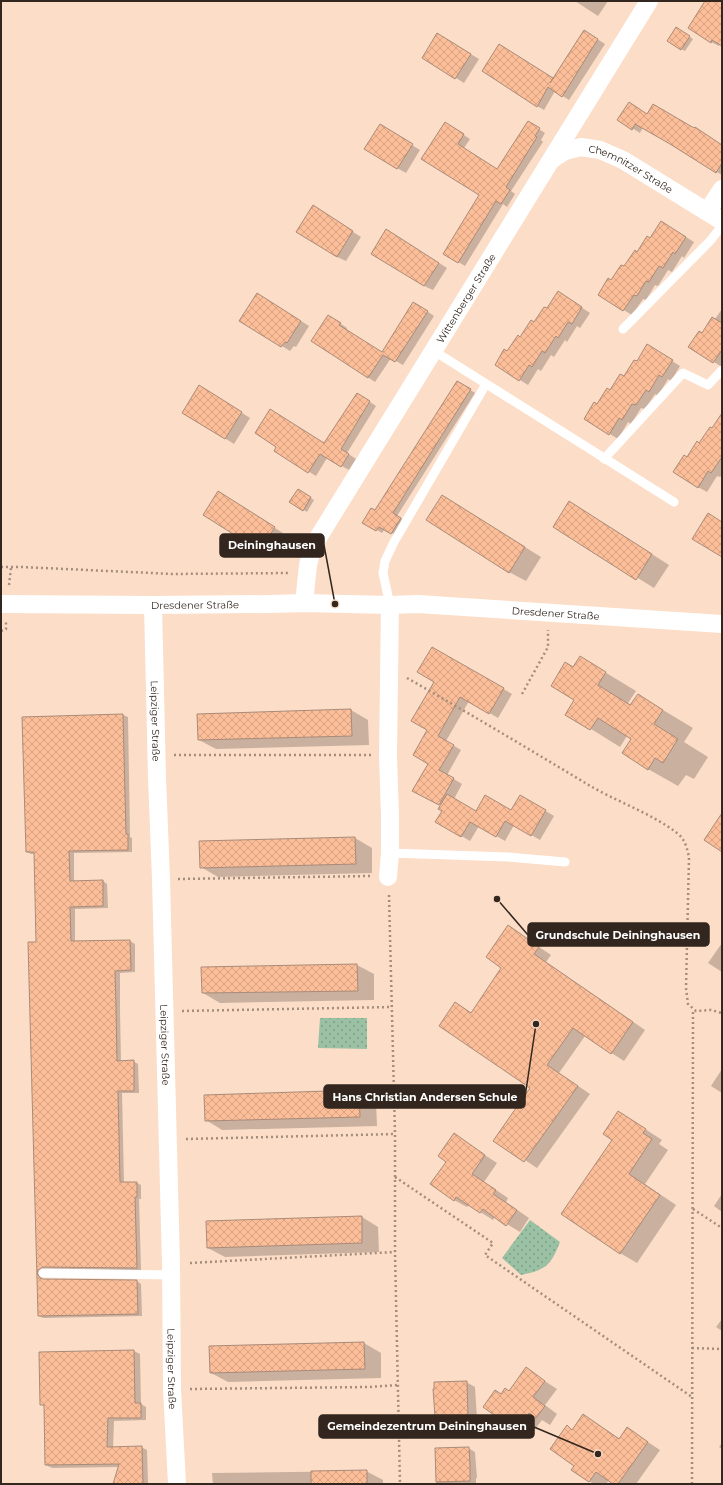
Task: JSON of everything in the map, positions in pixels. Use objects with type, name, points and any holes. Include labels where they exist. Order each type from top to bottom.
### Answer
[{"type":"street","name":"Wittenberger Straße","points":[[304,603],[307,573],[313,546],[649,1]]},
{"type":"street","name":"Chemnitzer Straße","points":[[550,161],[565,151],[581,147],[600,150],[623,160],[715,217],[722,189]]},
{"type":"street","name":"Dresdener Straße","points":[[1,604],[418,604],[722,624]]},
{"type":"street","name":"Leipziger Straße","points":[[153,605],[171,1270],[172,1389],[177,1484]]},
{"type":"street","points":[[388,877],[390,853],[388,756],[390,605]]},
{"type":"lane","points":[[623,329],[710,241],[722,226]]},
{"type":"lane","points":[[434,351],[674,502]]},
{"type":"lane","points":[[604,459],[683,373],[708,385],[722,370]]},
{"type":"lane","points":[[390,605],[383,574],[385,561],[394,542],[486,384]]},
{"type":"lane","points":[[390,853],[508,857],[565,862]]},
{"type":"lane","points":[[43,1273],[171,1270]]},
{"type":"path","points":[[1,567],[173,574],[307,573]]},
{"type":"path","points":[[522,694],[548,647],[549,613]]},
{"type":"path","points":[[389,668],[495,728],[588,784],[679,834],[686,845],[689,857],[686,988],[688,1004],[696,1011],[711,1010],[722,1013]]},
{"type":"path","points":[[156,755],[360,754],[388,756]]},
{"type":"path","points":[[161,879],[388,877],[395,1134],[395,1252],[400,1484]]},
{"type":"path","points":[[164,1012],[392,1007]]},
{"type":"path","points":[[692,1484],[693,1009]]},
{"type":"path","points":[[167,1140],[395,1134]]},
{"type":"path","points":[[395,1177],[493,1243],[485,1255],[692,1398]]},
{"type":"path","points":[[692,1209],[722,1228]]},
{"type":"path","points":[[171,1270],[395,1252]]},
{"type":"path","points":[[692,1348],[722,1349]]},
{"type":"path","points":[[172,1389],[369,1387],[398,1385]]},
{"type":"green space","points":[[320,1018],[367,1018],[367,1049],[318,1048]]},
{"type":"green space","points":[[530,1220],[560,1242],[554,1256],[546,1265],[536,1271],[521,1275],[502,1258]]},
{"type":"building","points":[[705,1],[722,1],[722,46],[712,40],[711,43],[688,28]]},
{"type":"building","points":[[676,27],[690,36],[681,50],[667,41]]},
{"type":"building","points":[[584,30],[598,39],[562,97],[548,87],[537,107],[482,71],[499,44],[553,78],[550,83]]},
{"type":"building","points":[[437,33],[471,54],[455,79],[422,58]]},
{"type":"building","points":[[629,102],[647,114],[653,104],[694,128],[695,127],[722,145],[722,163],[716,173],[635,124],[632,130],[617,120]]},
{"type":"building","points":[[528,121],[540,128],[535,136],[537,137],[506,187],[510,190],[501,204],[496,201],[458,263],[443,254],[479,195],[421,159],[445,122],[464,134],[458,144],[497,169]]},
{"type":"building","points":[[380,124],[413,144],[397,169],[364,149]]},
{"type":"building","points":[[313,205],[353,231],[337,257],[296,232]]},
{"type":"building","points":[[661,221],[686,237],[675,254],[673,252],[663,268],[659,266],[649,282],[646,281],[637,296],[634,295],[623,311],[598,295],[608,278],[611,280],[621,265],[624,266],[635,250],[637,252],[647,236],[650,238]]},
{"type":"building","points":[[386,229],[439,263],[424,286],[371,254]]},
{"type":"building","points":[[558,291],[582,307],[572,324],[568,322],[558,338],[556,336],[545,353],[542,351],[532,367],[529,365],[519,381],[495,365],[504,349],[507,351],[518,335],[520,337],[531,320],[534,322],[544,307],[547,308]]},
{"type":"building","points":[[257,293],[301,321],[287,343],[285,342],[281,347],[239,321]]},
{"type":"building","points":[[413,302],[428,311],[395,362],[383,355],[368,378],[311,341],[328,315],[341,323],[339,325],[382,352]]},
{"type":"building","points":[[712,317],[722,323],[722,350],[713,363],[688,347],[699,331],[702,333]]},
{"type":"building","points":[[647,344],[673,360],[662,377],[659,375],[649,392],[646,390],[636,405],[632,404],[622,420],[619,418],[609,435],[584,419],[594,402],[597,404],[607,388],[610,390],[620,374],[624,376],[634,360],[637,361]]},
{"type":"building","points":[[457,381],[471,389],[393,513],[401,518],[391,534],[379,527],[376,531],[362,523],[371,508],[375,510]]},
{"type":"building","points":[[199,385],[242,412],[225,439],[182,413]]},
{"type":"building","points":[[357,393],[370,401],[341,449],[349,454],[341,467],[320,454],[308,473],[274,451],[276,447],[255,433],[270,409],[324,443]]},
{"type":"building","points":[[722,413],[722,457],[711,473],[708,471],[698,488],[673,472],[684,455],[687,457],[697,441],[699,443]]},
{"type":"building","points":[[298,489],[311,497],[303,511],[289,502]]},
{"type":"building","points":[[218,491],[275,527],[260,551],[203,515]]},
{"type":"building","points":[[442,495],[525,547],[509,573],[426,520]]},
{"type":"building","points":[[569,501],[652,554],[636,580],[553,527]]},
{"type":"building","points":[[708,513],[722,522],[722,557],[692,539]]},
{"type":"building","points":[[432,647],[504,688],[489,714],[460,697],[438,736],[454,745],[439,770],[454,778],[439,805],[412,791],[428,764],[413,755],[427,730],[411,721],[434,682],[417,672]]},
{"type":"building","points":[[580,656],[606,672],[598,685],[630,705],[638,694],[663,710],[654,724],[678,739],[663,763],[655,758],[648,770],[622,753],[631,739],[598,718],[590,730],[565,715],[574,700],[551,686],[565,662],[573,667]]},
{"type":"building","points":[[351,709],[352,736],[198,740],[197,714]]},
{"type":"building","points":[[123,714],[126,834],[128,834],[128,850],[69,851],[70,881],[103,880],[103,906],[70,907],[71,941],[130,940],[131,970],[115,971],[117,1061],[134,1060],[134,1091],[118,1091],[120,1182],[137,1182],[137,1197],[135,1197],[137,1268],[43,1267],[38,1270],[37,1273],[40,1278],[43,1279],[137,1280],[138,1314],[38,1316],[28,942],[36,942],[34,852],[26,852],[22,717]]},
{"type":"building","points":[[447,794],[476,811],[485,795],[511,810],[520,795],[546,810],[531,836],[505,821],[496,837],[470,822],[461,837],[435,822],[442,811],[438,809]]},
{"type":"building","points":[[722,813],[722,852],[704,840]]},
{"type":"building","points":[[355,837],[356,864],[200,868],[199,841]]},
{"type":"building","points":[[508,925],[539,947],[534,954],[633,1022],[611,1054],[573,1028],[547,1065],[578,1086],[524,1162],[493,1141],[530,1088],[439,1026],[455,1002],[471,1013],[501,968],[486,957]]},
{"type":"building","points":[[357,964],[358,991],[202,993],[201,967]]},
{"type":"building","points":[[359,1090],[360,1117],[205,1121],[204,1095]]},
{"type":"building","points":[[618,1111],[646,1129],[643,1133],[652,1139],[629,1174],[660,1195],[620,1254],[561,1214],[612,1140],[603,1134]]},
{"type":"building","points":[[454,1133],[485,1155],[472,1174],[496,1190],[493,1194],[517,1210],[506,1226],[483,1209],[480,1213],[456,1197],[454,1201],[430,1184],[446,1162],[438,1156]]},
{"type":"building","points":[[362,1216],[362,1243],[207,1248],[206,1221]]},
{"type":"building","points":[[364,1342],[365,1369],[210,1373],[209,1346]]},
{"type":"building","points":[[134,1350],[135,1403],[141,1403],[141,1418],[108,1418],[107,1447],[142,1446],[143,1484],[113,1484],[119,1464],[45,1465],[44,1405],[40,1405],[39,1352]]},
{"type":"building","points":[[526,1367],[545,1381],[533,1397],[545,1406],[536,1418],[529,1413],[516,1431],[483,1407],[495,1390],[501,1394],[505,1388],[509,1391]]},
{"type":"building","points":[[467,1381],[468,1415],[435,1416],[433,1389],[434,1382]]},
{"type":"building","points":[[583,1414],[619,1439],[627,1427],[648,1442],[618,1484],[613,1484],[596,1472],[589,1482],[571,1470],[574,1466],[550,1449],[567,1425],[572,1430]]},
{"type":"building","points":[[469,1447],[470,1481],[436,1482],[435,1448]]},
{"type":"building","points":[[367,1470],[367,1484],[311,1484],[311,1471]]},
{"type":"place","name":"Deininghausen","points":[[335,604]]},
{"type":"place","name":"Grundschule Deininghausen","points":[[497,899]]},
{"type":"place","name":"Hans Christian Andersen Schule","points":[[536,1024]]},
{"type":"place","name":"Gemeindezentrum Deininghausen","points":[[598,1454]]}]
